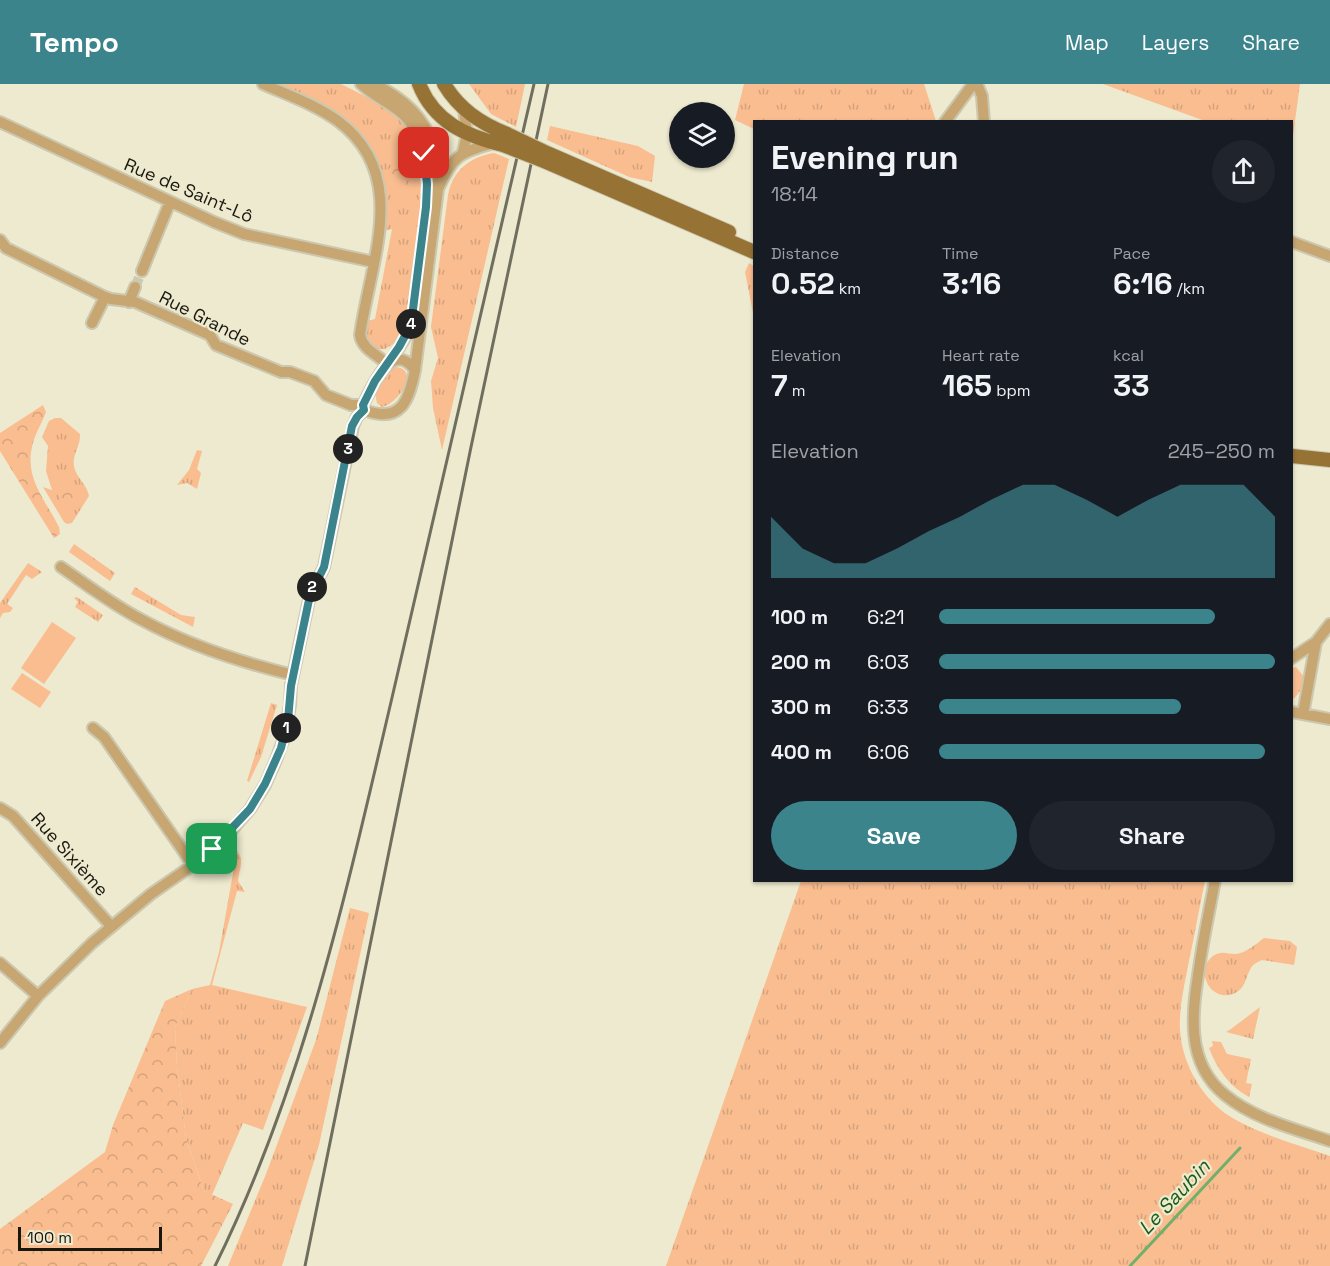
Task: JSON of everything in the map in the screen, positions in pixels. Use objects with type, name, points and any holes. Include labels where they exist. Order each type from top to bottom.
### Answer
[{"type":"main road","points":[[418,84],[426,100],[437,114],[450,125],[467,134],[501,141],[545,157],[700,224],[753,244]]},
{"type":"main road","points":[[444,84],[464,110],[501,141]]},
{"type":"main road","points":[[700,224],[753,251]]},
{"type":"main road","points":[[1293,456],[1330,460]]},
{"type":"main road","points":[[1293,463],[1330,466]]},
{"type":"street","points":[[263,84],[336,120],[353,134],[366,152],[377,175],[382,216],[360,340],[388,364]]},
{"type":"street","points":[[0,1043],[38,996],[74,960],[111,926],[212,849],[243,818],[265,784],[276,760],[285,735],[293,675],[310,595],[324,567],[352,426],[364,407],[375,381],[411,325],[427,195],[422,146],[414,128],[398,109],[361,84]]},
{"type":"street","points":[[374,84],[397,90],[421,120],[430,137],[435,154],[435,176],[438,189]]},
{"type":"street","points":[[947,120],[975,84],[982,96],[984,120]]},
{"type":"street","points":[[397,90],[398,109]]},
{"type":"street","points":[[438,189],[445,173],[459,156],[467,134],[464,110]]},
{"type":"street","name":"Rue de Saint-Lô","points":[[0,122],[244,234],[374,262]]},
{"type":"street","points":[[435,154],[444,159],[501,141]]},
{"type":"street","name":"Rue Grande","points":[[0,240],[6,248],[105,297],[129,302],[210,335],[216,345],[281,372],[290,372],[314,381],[326,395],[351,405],[364,407],[378,415],[388,415],[409,397],[415,370],[438,189]]},
{"type":"street","points":[[142,271],[170,202]]},
{"type":"street","points":[[1293,242],[1330,256]]},
{"type":"street","points":[[129,302],[135,287]]},
{"type":"street","points":[[92,323],[105,297]]},
{"type":"street","points":[[388,364],[400,359],[410,363],[415,370]]},
{"type":"street","points":[[61,567],[116,605],[177,638],[237,660],[293,675]]},
{"type":"street","points":[[1293,657],[1316,642],[1330,624]]},
{"type":"street","points":[[1303,714],[1316,642]]},
{"type":"street","points":[[1293,712],[1330,719]]},
{"type":"street","points":[[93,728],[104,737],[192,865]]},
{"type":"street","name":"Rue Sixième","points":[[0,808],[14,816],[111,926]]},
{"type":"street","points":[[1215,882],[1193,1008],[1194,1040],[1202,1065],[1218,1089],[1242,1107],[1261,1117],[1330,1141]]},
{"type":"street","points":[[0,963],[38,996]]},
{"type":"green space","points":[[274,84],[341,84],[393,113],[404,123],[411,136],[420,166],[421,200],[408,313],[403,329],[393,344],[385,349],[377,349],[373,346],[366,334],[367,321],[375,319],[392,229],[384,231],[386,217],[384,188],[379,168],[364,142]]},
{"type":"green space","points":[[469,84],[525,84],[516,127],[491,114]]},
{"type":"green space","points":[[744,84],[924,84],[936,120],[753,120],[753,129],[735,120]]},
{"type":"green space","points":[[1103,84],[1300,84],[1293,136],[1293,120],[1202,120]]},
{"type":"green space","points":[[550,126],[638,146],[655,156],[652,182],[629,177],[547,140]]},
{"type":"green space","points":[[494,153],[509,159],[442,450],[433,408],[431,381],[438,358],[431,327],[448,195],[454,178],[464,166],[470,161]]},
{"type":"green space","points":[[393,164],[398,164],[408,173],[402,193],[395,193],[390,188],[388,170]]},
{"type":"green space","points":[[749,263],[753,265],[753,313],[745,272]]},
{"type":"green space","points":[[396,367],[403,369],[407,374],[407,380],[400,394],[388,405],[382,407],[377,403],[375,393],[391,370]]},
{"type":"green space","points":[[43,405],[46,412],[33,443],[31,467],[37,487],[59,527],[60,534],[54,538],[0,451],[0,433]]},
{"type":"green space","points":[[61,418],[80,434],[74,466],[89,496],[72,523],[67,524],[43,487],[52,490],[46,471],[48,446],[42,437],[49,421]]},
{"type":"green space","points":[[197,450],[202,451],[197,469],[201,473],[197,489],[187,483],[177,485],[189,470]]},
{"type":"green space","points":[[63,481],[72,483],[77,490],[70,502],[61,503],[58,494],[58,488]]},
{"type":"green space","points":[[74,544],[115,573],[110,581],[69,552]]},
{"type":"green space","points":[[28,563],[42,572],[32,579],[26,575],[7,604],[13,608],[10,612],[3,613],[0,618],[0,603]]},
{"type":"green space","points":[[135,587],[181,615],[195,617],[193,627],[131,594]]},
{"type":"green space","points":[[77,597],[103,615],[98,622],[75,607],[78,602],[74,598]]},
{"type":"green space","points":[[52,622],[76,638],[44,684],[21,668]]},
{"type":"green space","points":[[1296,667],[1304,677],[1300,690],[1293,699],[1293,668]]},
{"type":"green space","points":[[22,673],[51,692],[40,708],[11,689]]},
{"type":"green space","points":[[271,703],[277,705],[261,757],[249,782],[247,781]]},
{"type":"green space","points":[[237,851],[241,862],[238,881],[245,892],[237,891],[212,985],[307,1007],[263,1130],[243,1123],[212,1195],[204,1191],[186,1138],[177,1066],[175,1027],[192,989],[210,985],[219,952]]},
{"type":"green space","points":[[801,882],[1205,882],[1181,1006],[1180,1030],[1190,1069],[1205,1093],[1224,1113],[1259,1131],[1330,1156],[1330,1266],[666,1266]]},
{"type":"green space","points":[[350,908],[369,913],[319,1145],[282,1266],[228,1266],[266,1174],[316,1040]]},
{"type":"green space","points":[[1264,938],[1290,941],[1297,947],[1294,965],[1262,960],[1252,967],[1243,986],[1237,992],[1225,995],[1212,989],[1207,983],[1205,969],[1207,962],[1213,956],[1221,953],[1240,953]]},
{"type":"green space","points":[[192,989],[175,1027],[177,1066],[186,1138],[204,1191],[233,1204],[201,1266],[0,1266],[0,1229],[105,1152],[113,1125],[165,1001]]},
{"type":"green space","points":[[1260,1007],[1253,1039],[1226,1032],[1231,1029]]},
{"type":"green space","points":[[1212,1041],[1221,1042],[1227,1054],[1251,1059],[1246,1083],[1252,1084],[1249,1097],[1235,1088],[1220,1070],[1209,1048],[1213,1046]]},
{"type":"waterway","name":"Le Saubin","points":[[1130,1266],[1240,1148]]},
{"type":"tunnel","points":[[135,287],[142,271]]},
{"type":"railway","points":[[215,1266],[246,1199],[273,1130],[297,1060],[339,918],[534,84]]},
{"type":"railway","points":[[305,1266],[471,447],[548,84]]},
{"type":"route","points":[[212,849],[250,809],[276,760],[285,735],[291,702],[291,686],[311,590],[324,567],[352,426],[364,410],[363,405],[380,372],[389,363],[411,325],[426,207],[427,184],[424,153]]}]
